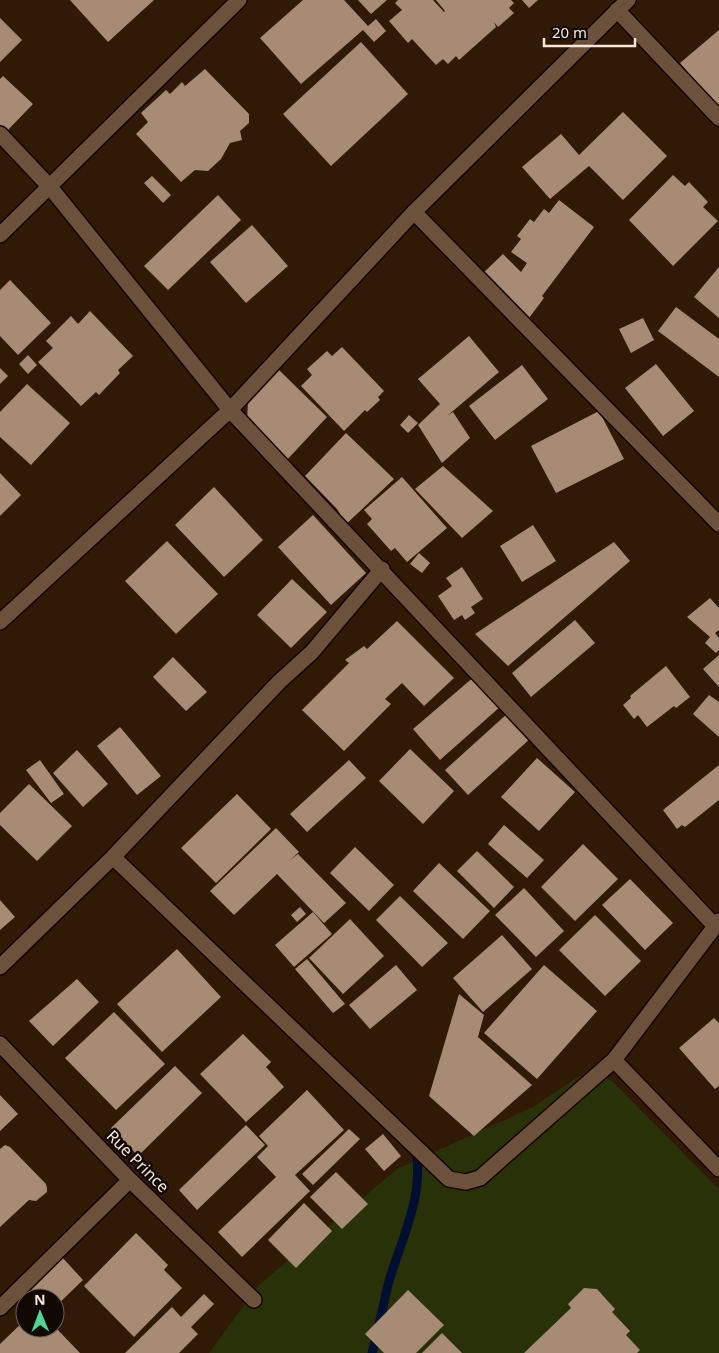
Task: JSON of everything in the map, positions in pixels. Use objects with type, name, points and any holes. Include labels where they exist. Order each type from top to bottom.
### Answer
[{"type":"street","points":[[0,235],[239,0]]},
{"type":"street","points":[[0,622],[230,410],[414,212],[623,5],[719,118]]},
{"type":"street","points":[[0,134],[50,187],[230,410],[319,508],[382,569],[717,923],[614,1060],[480,1178],[466,1182],[450,1179],[113,857]]},
{"type":"street","points":[[414,212],[719,524]]},
{"type":"street","points":[[0,967],[113,857],[279,682],[312,652],[382,569]]},
{"type":"street","name":"Rue Prince","points":[[0,1044],[130,1180],[254,1300]]},
{"type":"street","points":[[614,1060],[719,1169]]},
{"type":"street","points":[[0,1308],[130,1180]]},
{"type":"green space","points":[[590,1069],[613,1082],[719,1189],[719,1353],[209,1353],[259,1285],[397,1169],[533,1107]]},
{"type":"building","points":[[70,0],[154,0],[108,42]]},
{"type":"building","points":[[303,0],[344,0],[368,26],[376,19],[386,31],[374,42],[363,30],[301,84],[260,38]]},
{"type":"building","points":[[358,0],[387,0],[371,14]]},
{"type":"building","points":[[398,0],[433,0],[444,12],[436,0],[511,0],[514,3],[509,8],[514,13],[498,27],[494,22],[496,27],[459,60],[456,56],[448,64],[443,59],[436,65],[412,39],[408,43],[389,21],[402,10],[395,3]]},
{"type":"building","points":[[522,0],[538,0],[529,8]]},
{"type":"building","points":[[0,18],[22,40],[0,62]]},
{"type":"building","points":[[719,30],[719,109],[680,63]]},
{"type":"building","points":[[361,42],[408,94],[331,166],[283,114]]},
{"type":"building","points":[[205,69],[249,114],[249,123],[240,131],[242,140],[230,143],[221,159],[208,171],[195,170],[181,182],[136,134],[148,122],[141,113],[166,90],[170,94],[182,82],[185,86]]},
{"type":"building","points":[[3,76],[33,104],[5,133],[0,128],[0,79]]},
{"type":"building","points":[[623,112],[667,156],[623,200],[589,166],[550,199],[522,167],[561,134],[579,155]]},
{"type":"building","points":[[673,175],[685,186],[689,182],[708,202],[703,207],[718,221],[673,266],[629,220]]},
{"type":"building","points":[[152,176],[171,195],[163,203],[144,183]]},
{"type":"building","points":[[218,195],[241,220],[168,290],[144,266]]},
{"type":"building","points":[[559,200],[594,227],[542,296],[544,298],[526,322],[481,275],[503,254],[521,272],[527,263],[511,252],[521,239],[517,236],[530,219],[534,222],[544,209],[549,213]]},
{"type":"building","points":[[252,225],[288,266],[246,303],[210,262]]},
{"type":"building","points":[[719,267],[719,318],[694,297]]},
{"type":"building","points":[[10,280],[51,323],[18,355],[0,336],[0,290]]},
{"type":"building","points":[[676,307],[719,339],[719,377],[658,331]]},
{"type":"building","points":[[90,311],[133,356],[118,370],[120,373],[99,395],[96,392],[81,406],[38,362],[53,348],[46,341],[71,316],[78,324]]},
{"type":"building","points":[[643,318],[654,340],[631,353],[619,329]]},
{"type":"building","points":[[469,336],[499,372],[447,416],[453,412],[470,438],[442,463],[418,425],[440,404],[418,379]]},
{"type":"building","points":[[342,347],[384,391],[378,397],[380,400],[367,412],[365,410],[344,431],[301,386],[312,375],[307,369],[327,351],[332,356]]},
{"type":"building","points":[[28,355],[37,365],[28,374],[19,364]]},
{"type":"building","points":[[656,364],[694,411],[663,436],[625,388]]},
{"type":"building","points":[[522,365],[548,399],[495,440],[469,406]]},
{"type":"building","points":[[0,368],[8,376],[0,384]]},
{"type":"building","points":[[279,370],[327,417],[284,463],[247,421],[248,401]]},
{"type":"building","points":[[27,384],[70,423],[31,465],[0,437],[0,412]]},
{"type":"building","points":[[599,411],[624,459],[556,493],[531,446]]},
{"type":"building","points":[[409,415],[418,423],[408,433],[400,425]]},
{"type":"building","points":[[346,433],[394,479],[341,529],[334,521],[340,514],[337,509],[305,476]]},
{"type":"building","points":[[443,466],[493,511],[462,538],[415,489]]},
{"type":"building","points":[[0,473],[21,495],[0,516]]},
{"type":"building","points":[[402,477],[447,528],[407,562],[395,548],[391,551],[367,524],[372,519],[364,510]]},
{"type":"building","points":[[214,487],[263,540],[224,577],[175,525]]},
{"type":"building","points":[[313,515],[366,573],[331,605],[278,547]]},
{"type":"building","points":[[533,525],[556,561],[522,582],[500,546]]},
{"type":"building","points":[[167,541],[218,594],[176,634],[125,581]]},
{"type":"building","points":[[614,542],[630,561],[508,666],[475,634]]},
{"type":"building","points":[[419,553],[430,563],[422,573],[410,564]]},
{"type":"building","points":[[462,567],[483,599],[471,607],[475,613],[465,620],[462,615],[454,620],[438,596],[452,586],[446,578]]},
{"type":"building","points":[[292,579],[327,612],[291,648],[257,615]]},
{"type":"building","points":[[710,598],[719,608],[719,630],[715,633],[719,638],[719,650],[716,653],[705,643],[710,637],[687,617]]},
{"type":"building","points":[[575,620],[595,643],[531,697],[512,673]]},
{"type":"building","points":[[397,621],[454,678],[424,706],[402,683],[385,699],[391,704],[344,751],[302,710],[349,663],[345,660],[364,646],[367,649]]},
{"type":"building","points":[[719,655],[719,687],[703,669]]},
{"type":"building","points":[[173,657],[207,692],[186,711],[153,677]]},
{"type":"building","points":[[666,666],[690,697],[676,708],[674,706],[647,727],[638,715],[634,719],[623,705],[631,698],[630,696]]},
{"type":"building","points":[[475,676],[501,706],[440,760],[413,729]]},
{"type":"building","points":[[709,695],[719,702],[719,737],[693,714]]},
{"type":"building","points":[[508,713],[531,738],[468,795],[445,770]]},
{"type":"building","points":[[120,727],[161,776],[137,795],[97,746]]},
{"type":"building","points":[[410,749],[454,791],[423,824],[379,781]]},
{"type":"building","points":[[77,750],[108,784],[83,807],[53,773]]},
{"type":"building","points":[[537,758],[575,792],[539,831],[501,797]]},
{"type":"building","points":[[40,760],[64,794],[51,803],[26,770]]},
{"type":"building","points":[[349,760],[366,778],[307,832],[290,814]]},
{"type":"building","points":[[719,765],[719,800],[685,827],[682,825],[677,829],[663,810]]},
{"type":"building","points":[[29,784],[72,826],[37,861],[0,825],[0,813]]},
{"type":"building","points":[[237,794],[271,829],[216,883],[181,848]]},
{"type":"building","points":[[504,825],[544,860],[527,878],[488,844]]},
{"type":"building","points":[[276,828],[299,852],[289,861],[298,854],[346,903],[324,923],[277,874],[234,915],[210,891]]},
{"type":"building","points":[[583,844],[618,879],[575,921],[541,887]]},
{"type":"building","points":[[355,847],[394,885],[369,911],[330,873]]},
{"type":"building","points":[[477,851],[514,887],[494,908],[457,871]]},
{"type":"building","points":[[439,863],[490,911],[463,939],[413,891]]},
{"type":"building","points":[[630,879],[673,923],[645,950],[602,905]]},
{"type":"building","points":[[524,888],[564,931],[536,957],[495,915]]},
{"type":"building","points":[[400,896],[448,943],[422,967],[376,920]]},
{"type":"building","points":[[0,900],[15,917],[0,930]]},
{"type":"building","points":[[300,907],[306,914],[297,922],[291,915]]},
{"type":"building","points":[[313,912],[332,934],[294,967],[275,945]]},
{"type":"building","points":[[595,915],[641,961],[605,996],[559,950]]},
{"type":"building","points":[[350,919],[384,956],[343,994],[309,958]]},
{"type":"building","points":[[502,935],[532,969],[483,1012],[453,978]]},
{"type":"building","points":[[177,949],[221,997],[162,1052],[117,1004]]},
{"type":"building","points":[[307,959],[345,1004],[333,1013],[295,969]]},
{"type":"building","points":[[396,965],[417,990],[370,1029],[349,1005]]},
{"type":"building","points":[[544,965],[597,1011],[537,1079],[484,1033]]},
{"type":"building","points":[[77,979],[99,1002],[53,1046],[29,1021]]},
{"type":"building","points":[[459,994],[484,1015],[478,1037],[532,1085],[474,1136],[429,1096]]},
{"type":"building","points":[[114,1012],[165,1064],[116,1110],[65,1058]]},
{"type":"building","points":[[714,1018],[719,1023],[719,1086],[715,1089],[679,1048]]},
{"type":"building","points":[[243,1034],[271,1062],[266,1067],[284,1087],[246,1122],[200,1074]]},
{"type":"building","points":[[175,1066],[202,1093],[138,1156],[111,1128]]},
{"type":"building","points":[[307,1090],[344,1130],[295,1175],[310,1191],[242,1257],[218,1232],[276,1177],[257,1157],[268,1146],[259,1136]]},
{"type":"building","points":[[0,1095],[18,1114],[0,1131]]},
{"type":"building","points":[[246,1125],[265,1145],[197,1210],[179,1190]]},
{"type":"building","points":[[349,1129],[360,1139],[313,1185],[302,1174]]},
{"type":"building","points":[[383,1134],[401,1156],[384,1171],[365,1149]]},
{"type":"building","points":[[5,1145],[10,1147],[46,1184],[47,1192],[36,1201],[29,1200],[0,1227],[0,1149]]},
{"type":"building","points":[[336,1172],[368,1204],[342,1229],[310,1197]]},
{"type":"building","points":[[304,1203],[332,1231],[296,1268],[268,1240]]},
{"type":"building","points":[[136,1233],[168,1265],[164,1270],[182,1288],[134,1337],[84,1286]]},
{"type":"building","points":[[61,1256],[83,1280],[65,1297],[65,1288],[27,1288]]},
{"type":"building","points":[[584,1288],[597,1289],[615,1309],[612,1312],[630,1331],[626,1335],[640,1350],[637,1353],[524,1353],[571,1308],[568,1304]]},
{"type":"building","points":[[408,1290],[444,1325],[416,1353],[384,1353],[365,1334]]},
{"type":"building","points":[[204,1294],[214,1304],[191,1327],[198,1334],[179,1353],[125,1353],[172,1307],[181,1317]]},
{"type":"building","points":[[15,1330],[15,1338],[65,1337],[80,1353],[0,1353],[0,1344]]},
{"type":"building","points":[[442,1333],[462,1353],[422,1353]]},
{"type":"waterway","points":[[372,1353],[389,1281],[414,1200],[418,1167],[416,1150]]}]
